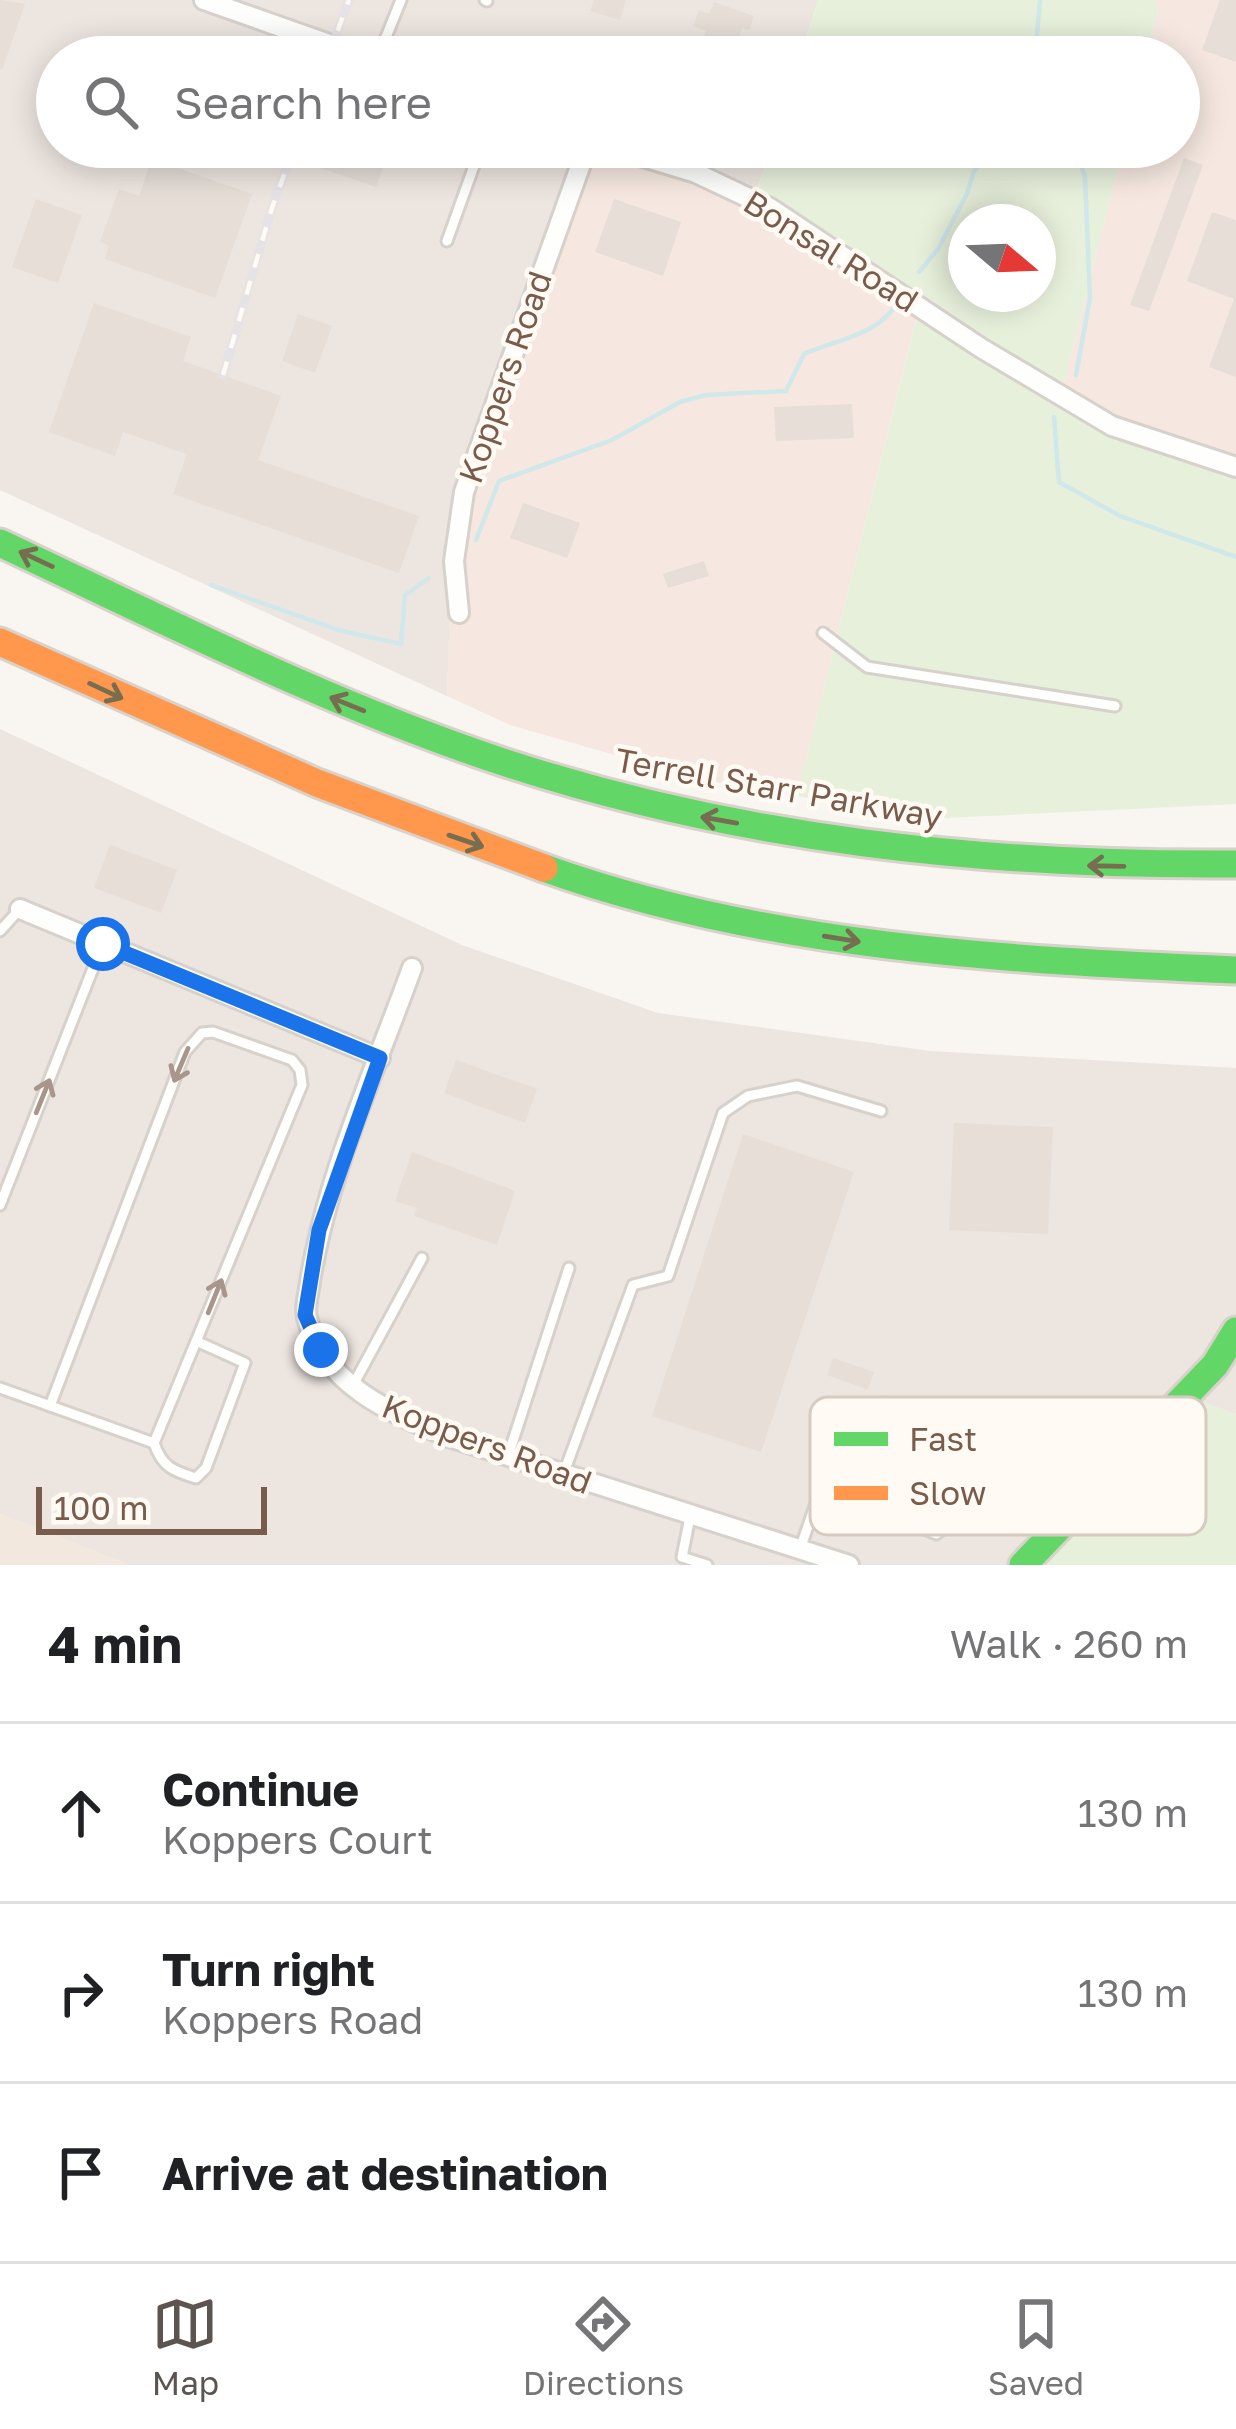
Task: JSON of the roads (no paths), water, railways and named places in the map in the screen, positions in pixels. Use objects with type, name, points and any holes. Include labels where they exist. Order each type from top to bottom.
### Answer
[{"type":"main road","name":"Terrell Starr Parkway","points":[[0,543],[331,697],[586,788],[696,816],[902,851],[1106,866],[1229,864]]},
{"type":"main road","points":[[0,641],[169,721],[409,822],[628,896],[776,929],[879,945],[1046,963],[1235,970]]},
{"type":"main road","points":[[1184,1397],[1215,1365],[1236,1331]]},
{"type":"main road","points":[[1023,1565],[1052,1535]]},
{"type":"street","points":[[204,0],[306,36]]},
{"type":"street","name":"Koppers Road","points":[[459,613],[454,561],[464,491],[579,168]]},
{"type":"street","name":"Bonsal Road","points":[[679,168],[770,208],[981,348],[1112,426],[1236,467]]},
{"type":"street","points":[[20,909],[380,1058]]},
{"type":"street","name":"Koppers Road","points":[[412,968],[319,1230],[305,1315],[321,1350],[352,1388],[388,1411],[563,1475],[849,1565]]},
{"type":"lane","points":[[386,36],[401,0]]},
{"type":"lane","points":[[447,241],[473,168]]},
{"type":"lane","points":[[823,633],[867,667],[1115,706]]},
{"type":"lane","points":[[0,931],[20,909]]},
{"type":"lane","points":[[0,1205],[103,944]]},
{"type":"lane","points":[[50,1406],[185,1052],[202,1034],[213,1032],[292,1060],[302,1085],[196,1341],[154,1443],[169,1470],[196,1478],[206,1468],[245,1363],[196,1341]]},
{"type":"lane","points":[[563,1475],[633,1285],[668,1276],[723,1113],[748,1096],[797,1086],[881,1111]]},
{"type":"lane","points":[[352,1388],[422,1258]]},
{"type":"lane","points":[[508,1456],[569,1268]]},
{"type":"lane","points":[[0,1388],[154,1443]]},
{"type":"lane","points":[[690,1516],[681,1561],[707,1565]]},
{"type":"lane","points":[[800,1550],[810,1521]]},
{"type":"waterway","points":[[1037,36],[1040,0]]},
{"type":"waterway","points":[[919,272],[938,249],[977,168]]},
{"type":"waterway","points":[[1076,375],[1090,298],[1082,168]]},
{"type":"waterway","points":[[476,540],[499,481],[612,440],[680,402],[706,395],[786,391],[804,354],[868,330],[898,302]]},
{"type":"waterway","points":[[1054,417],[1059,482],[1120,516],[1236,557]]},
{"type":"waterway","points":[[211,585],[338,630],[401,644],[405,595],[429,578]]},
{"type":"railway","points":[[336,36],[349,0]]},
{"type":"railway","points":[[223,375],[286,168]]}]
